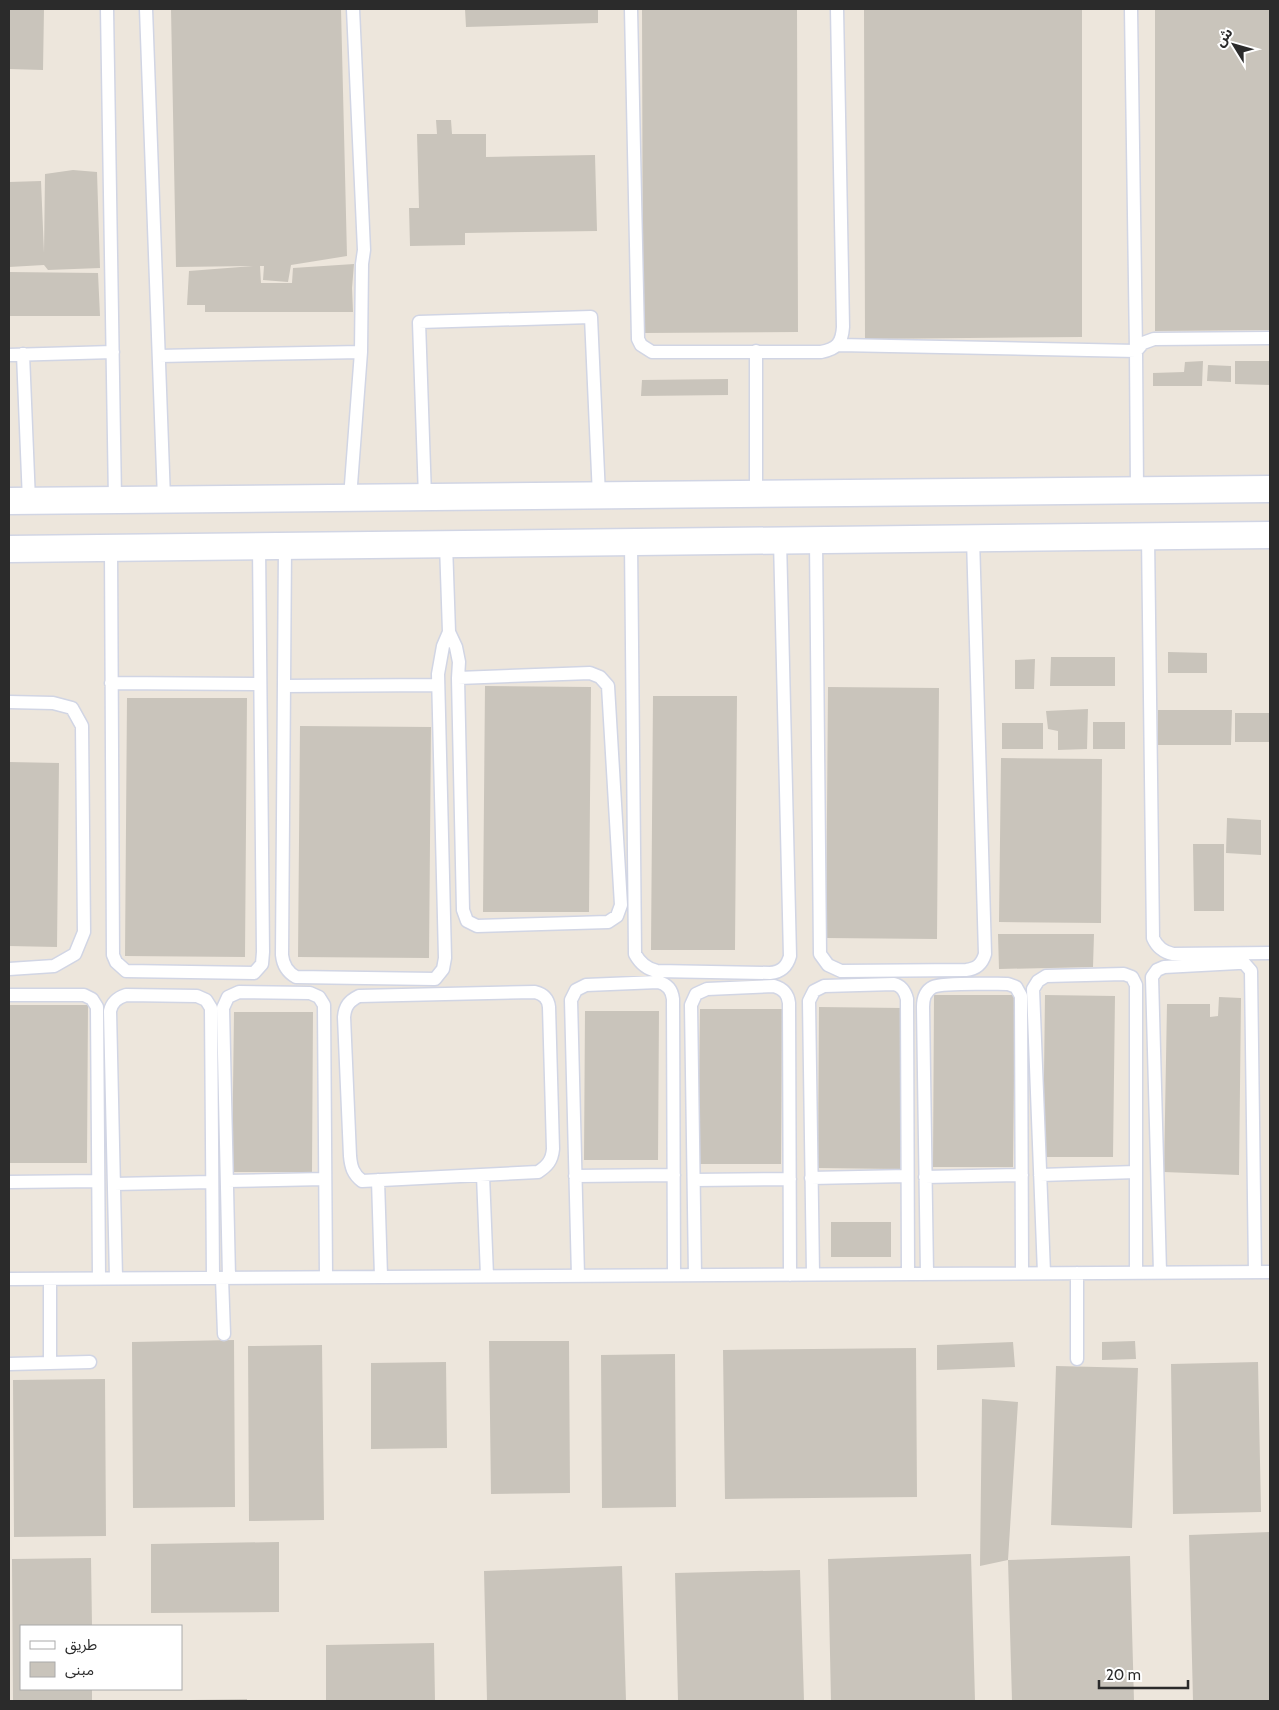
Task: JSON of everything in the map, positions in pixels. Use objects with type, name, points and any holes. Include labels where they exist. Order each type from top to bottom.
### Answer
[{"type":"street","points":[[19,501],[1270,489]]},
{"type":"street","points":[[9,549],[1270,535]]},
{"type":"lane","points":[[107,9],[115,500]]},
{"type":"lane","points":[[146,9],[164,499]]},
{"type":"lane","points":[[350,498],[361,352],[362,264],[364,250],[354,9]]},
{"type":"lane","points":[[631,9],[638,339],[641,345],[652,352],[821,352],[831,350],[839,345],[843,337],[843,327],[836,9]]},
{"type":"lane","points":[[1131,9],[1137,490]]},
{"type":"lane","points":[[425,497],[420,322],[591,317],[599,496]]},
{"type":"lane","points":[[839,345],[1136,350],[1143,343],[1154,339],[1270,338]]},
{"type":"lane","points":[[9,355],[112,352]]},
{"type":"lane","points":[[159,356],[361,352]]},
{"type":"lane","points":[[756,352],[756,494]]},
{"type":"lane","points":[[19,501],[23,354]]},
{"type":"lane","points":[[1148,536],[1153,938],[1160,949],[1166,953],[1173,954],[1270,953]]},
{"type":"lane","points":[[816,540],[820,954],[828,965],[841,971],[966,970],[976,968],[981,964],[985,954],[973,538]]},
{"type":"lane","points":[[631,542],[635,954],[644,966],[650,970],[657,971],[770,973],[786,966],[790,956],[780,540]]},
{"type":"lane","points":[[285,546],[282,955],[285,968],[296,977],[436,979],[443,969],[445,958],[438,685],[440,660],[449,632],[446,544]]},
{"type":"lane","points":[[110,548],[113,955],[116,962],[126,971],[254,973],[262,964],[263,952],[259,546]]},
{"type":"lane","points":[[449,632],[456,647],[459,662],[458,678],[462,910],[467,921],[477,926],[608,922],[617,916],[621,905],[608,686],[600,677],[590,673],[458,678]]},
{"type":"lane","points":[[111,683],[260,684]]},
{"type":"lane","points":[[284,686],[438,685]]},
{"type":"lane","points":[[9,702],[53,703],[72,708],[82,726],[84,932],[74,954],[54,966],[9,969]]},
{"type":"lane","points":[[1160,1272],[1152,977],[1157,970],[1164,967],[1238,963],[1244,963],[1251,971],[1255,1272]]},
{"type":"lane","points":[[1044,1273],[1033,989],[1038,981],[1046,976],[1124,974],[1132,978],[1136,985],[1136,1272]]},
{"type":"lane","points":[[578,1276],[572,995],[581,986],[586,985],[658,982],[663,983],[670,990],[673,999],[674,1275]]},
{"type":"lane","points":[[812,1274],[810,996],[818,988],[824,986],[894,984],[902,987],[907,999],[908,1274]]},
{"type":"lane","points":[[927,1274],[923,1007],[925,995],[928,990],[939,985],[1008,984],[1016,987],[1021,996],[1022,1273]]},
{"type":"lane","points":[[695,1275],[691,1005],[696,994],[707,989],[774,986],[787,994],[789,1003],[790,1274]]},
{"type":"lane","points":[[221,1278],[227,1181],[223,1008],[228,997],[238,992],[310,993],[315,994],[322,1000],[325,1010],[324,1179],[326,1277]]},
{"type":"lane","points":[[535,992],[544,995],[549,1002],[552,1157],[549,1163],[538,1172],[483,1175],[362,1181],[352,1171],[344,1017],[349,1001],[359,996],[535,992]]},
{"type":"lane","points":[[9,996],[84,995],[95,1002],[98,1012],[99,1278]]},
{"type":"lane","points":[[116,1278],[110,1011],[115,1000],[126,995],[202,997],[209,1003],[212,1012],[211,1182],[221,1278],[224,1334]]},
{"type":"lane","points":[[1040,1174],[1136,1172]]},
{"type":"lane","points":[[575,1176],[674,1174]]},
{"type":"lane","points":[[483,1175],[487,1276]]},
{"type":"lane","points":[[926,1177],[1022,1175]]},
{"type":"lane","points":[[811,1178],[907,1176]]},
{"type":"lane","points":[[227,1181],[324,1179]]},
{"type":"lane","points":[[694,1180],[790,1179]]},
{"type":"lane","points":[[378,1180],[382,1276]]},
{"type":"lane","points":[[9,1182],[98,1181]]},
{"type":"lane","points":[[114,1184],[211,1182]]},
{"type":"lane","points":[[9,1279],[1270,1272]]},
{"type":"lane","points":[[1077,1273],[1077,1359]]},
{"type":"lane","points":[[50,1279],[50,1363]]},
{"type":"lane","points":[[9,1364],[90,1362]]},
{"type":"building","points":[[9,9],[44,9],[43,70],[9,69]]},
{"type":"building","points":[[171,9],[341,9],[347,256],[291,265],[288,282],[263,280],[264,266],[260,266],[261,283],[292,283],[293,268],[354,264],[353,312],[205,312],[205,305],[187,305],[189,271],[253,266],[176,267]]},
{"type":"building","points":[[465,9],[598,9],[598,23],[466,27]]},
{"type":"building","points":[[642,9],[797,9],[798,332],[643,333]]},
{"type":"building","points":[[864,9],[1082,9],[1082,337],[865,339]]},
{"type":"building","points":[[1155,9],[1270,9],[1270,330],[1155,331]]},
{"type":"building","points":[[436,120],[451,120],[452,134],[486,134],[486,157],[595,155],[597,231],[465,233],[465,245],[410,246],[409,208],[419,208],[417,134],[437,134]]},
{"type":"building","points":[[73,170],[97,172],[100,268],[48,270],[44,265],[9,267],[9,182],[41,181],[44,253],[45,174]]},
{"type":"building","points":[[9,272],[98,273],[100,316],[9,316]]},
{"type":"building","points":[[1203,361],[1202,386],[1153,386],[1153,373],[1184,372],[1185,362]]},
{"type":"building","points":[[1235,361],[1270,361],[1270,385],[1235,384]]},
{"type":"building","points":[[1208,365],[1231,366],[1231,382],[1207,381]]},
{"type":"building","points":[[728,379],[728,395],[641,396],[642,380]]},
{"type":"building","points":[[1168,652],[1207,653],[1207,673],[1168,673]]},
{"type":"building","points":[[1051,657],[1115,657],[1115,686],[1050,686]]},
{"type":"building","points":[[1035,659],[1034,689],[1015,689],[1015,660]]},
{"type":"building","points":[[485,686],[591,687],[589,912],[483,912]]},
{"type":"building","points":[[828,687],[939,688],[937,939],[826,938]]},
{"type":"building","points":[[653,696],[737,696],[735,950],[651,950]]},
{"type":"building","points":[[127,698],[247,698],[245,957],[125,956]]},
{"type":"building","points":[[1088,709],[1087,749],[1058,750],[1058,731],[1048,729],[1046,711]]},
{"type":"building","points":[[1158,710],[1232,710],[1231,745],[1158,745]]},
{"type":"building","points":[[1235,713],[1270,713],[1270,742],[1235,742]]},
{"type":"building","points":[[1093,722],[1125,722],[1125,749],[1093,749]]},
{"type":"building","points":[[1002,723],[1043,723],[1043,749],[1002,749]]},
{"type":"building","points":[[300,726],[431,727],[429,958],[298,957]]},
{"type":"building","points":[[1001,758],[1102,759],[1101,923],[999,922]]},
{"type":"building","points":[[9,762],[59,763],[57,947],[9,946]]},
{"type":"building","points":[[1227,818],[1261,820],[1261,855],[1226,853]]},
{"type":"building","points":[[1193,844],[1224,844],[1224,911],[1194,911]]},
{"type":"building","points":[[998,934],[1094,934],[1093,967],[999,969]]},
{"type":"building","points":[[934,995],[1015,995],[1013,1167],[933,1167]]},
{"type":"building","points":[[1045,995],[1115,996],[1113,1157],[1043,1157]]},
{"type":"building","points":[[1219,997],[1241,998],[1239,1175],[1164,1172],[1167,1004],[1210,1004],[1210,1017],[1218,1016]]},
{"type":"building","points":[[9,1005],[88,1005],[87,1163],[9,1163]]},
{"type":"building","points":[[819,1007],[902,1008],[900,1169],[818,1168]]},
{"type":"building","points":[[700,1009],[782,1009],[781,1164],[698,1164]]},
{"type":"building","points":[[585,1011],[659,1011],[658,1160],[584,1160]]},
{"type":"building","points":[[234,1012],[313,1012],[312,1172],[232,1172]]},
{"type":"building","points":[[831,1222],[891,1222],[891,1257],[831,1257]]},
{"type":"building","points":[[234,1340],[235,1507],[133,1508],[132,1342]]},
{"type":"building","points":[[489,1341],[569,1341],[570,1493],[491,1494]]},
{"type":"building","points":[[1135,1341],[1136,1359],[1102,1360],[1102,1342]]},
{"type":"building","points":[[1013,1342],[1015,1367],[937,1370],[937,1345]]},
{"type":"building","points":[[322,1345],[324,1520],[249,1521],[248,1346]]},
{"type":"building","points":[[916,1348],[917,1497],[725,1499],[723,1350]]},
{"type":"building","points":[[675,1354],[676,1507],[602,1508],[601,1355]]},
{"type":"building","points":[[446,1362],[447,1448],[371,1449],[371,1363]]},
{"type":"building","points":[[1258,1362],[1261,1512],[1173,1514],[1171,1364]]},
{"type":"building","points":[[1056,1366],[1138,1368],[1132,1528],[1051,1525]]},
{"type":"building","points":[[105,1379],[106,1536],[14,1537],[13,1380]]},
{"type":"building","points":[[982,1399],[1018,1402],[1008,1560],[980,1566]]},
{"type":"building","points":[[1270,1532],[1270,1701],[1193,1701],[1189,1535]]},
{"type":"building","points":[[279,1542],[279,1612],[151,1613],[151,1544]]},
{"type":"building","points":[[971,1554],[975,1701],[831,1701],[828,1559]]},
{"type":"building","points":[[1130,1556],[1134,1701],[1012,1701],[1008,1560]]},
{"type":"building","points":[[91,1558],[92,1625],[20,1625],[20,1690],[92,1690],[92,1701],[13,1701],[12,1559]]},
{"type":"building","points":[[622,1566],[626,1701],[487,1701],[484,1571]]},
{"type":"building","points":[[800,1570],[804,1701],[678,1701],[675,1573]]},
{"type":"building","points":[[434,1643],[435,1701],[326,1701],[326,1645]]},
{"type":"building","points":[[247,1699],[247,1701],[190,1701],[190,1700]]}]
